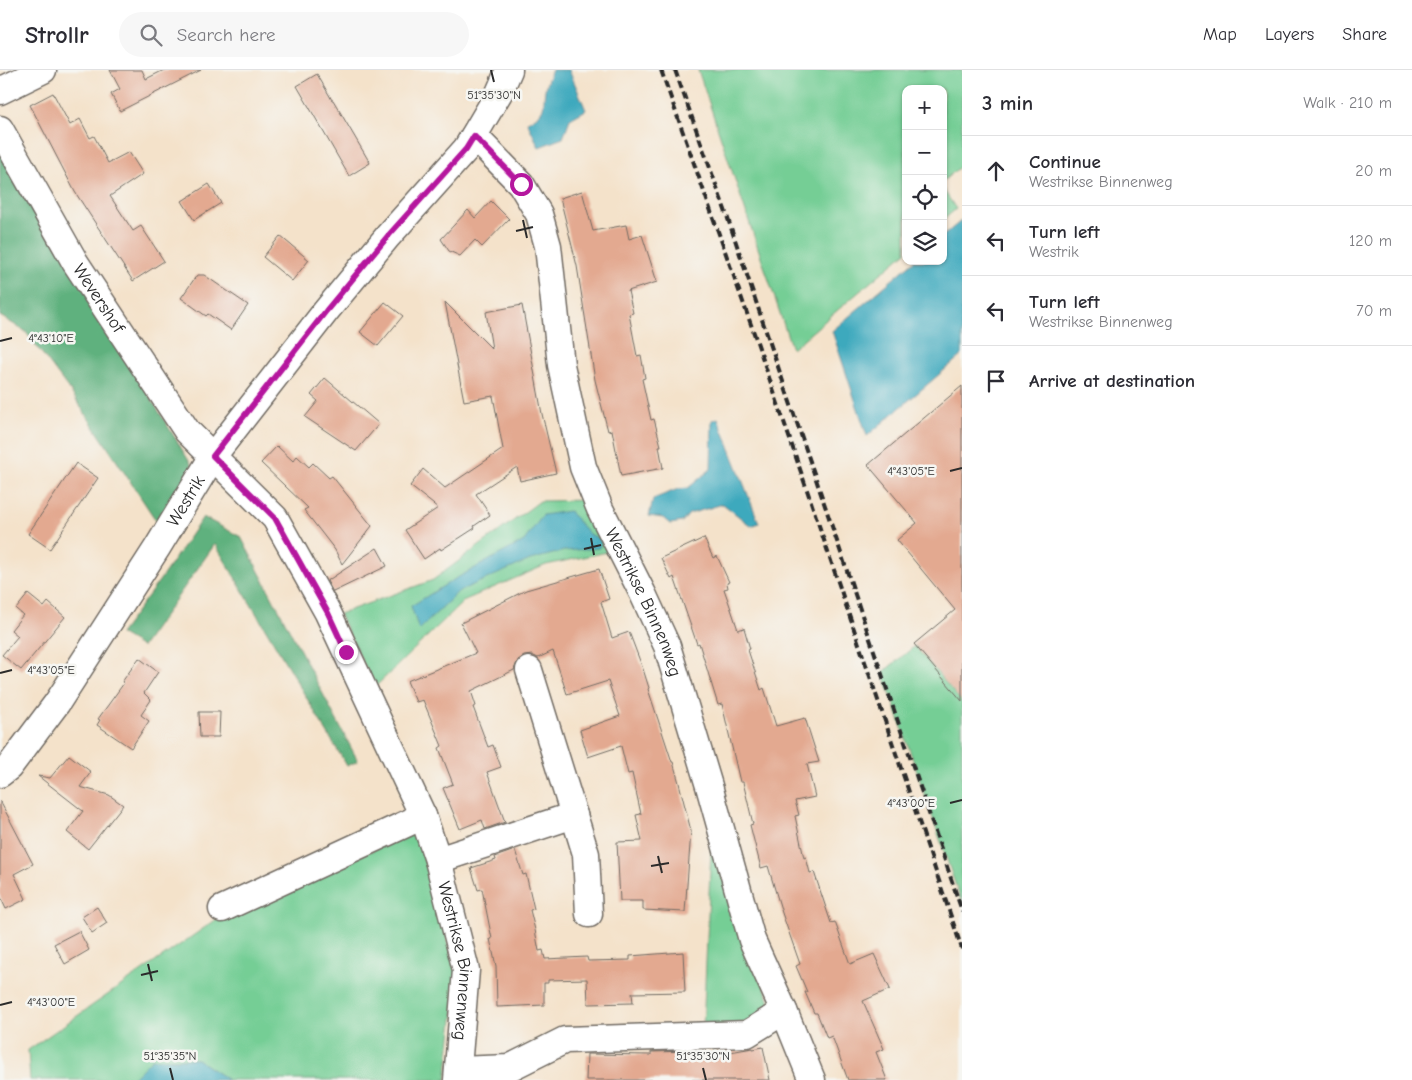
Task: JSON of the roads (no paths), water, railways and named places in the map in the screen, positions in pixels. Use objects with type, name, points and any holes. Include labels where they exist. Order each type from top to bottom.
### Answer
[{"type":"street","points":[[0,91],[43,70]]},
{"type":"street","name":"Westrik","points":[[0,774],[9,767],[57,703],[157,548],[213,456],[326,311],[388,236],[466,149],[499,93],[509,70]]},
{"type":"street","name":"Wevershof","points":[[0,129],[75,262],[187,431],[213,456]]},
{"type":"street","name":"Westrikse Binnenweg","points":[[474,136],[521,184],[539,214],[548,246],[561,365],[583,467],[600,509],[644,594],[667,646],[752,940],[812,1080]]},
{"type":"street","name":"Westrikse Binnenweg","points":[[213,456],[275,518],[328,613],[423,816],[438,860],[466,970],[458,1075]]},
{"type":"street","points":[[529,670],[586,854],[589,914]]},
{"type":"street","points":[[438,860],[574,815]]},
{"type":"street","points":[[222,909],[423,816]]},
{"type":"street","points":[[458,1075],[509,1068],[566,1040],[746,1034],[784,1011]]},
{"type":"water","points":[[552,70],[569,70],[586,110],[570,119],[563,138],[539,147],[527,122],[542,111],[546,83]]},
{"type":"water","points":[[962,220],[962,355],[867,436],[832,331],[909,265],[947,265],[947,233]]},
{"type":"water","points":[[718,418],[759,523],[751,526],[723,504],[689,514],[682,522],[670,524],[663,518],[649,516],[653,499],[678,489],[688,488],[711,469],[712,420]]},
{"type":"water","points":[[569,511],[589,534],[600,539],[599,548],[564,551],[530,560],[459,591],[419,630],[411,606],[524,541],[543,515]]},
{"type":"water","points":[[152,1059],[197,1059],[228,1080],[131,1080]]},
{"type":"railway","points":[[661,70],[755,336],[962,949]]},
{"type":"railway","points":[[675,70],[725,210],[962,911]]}]
